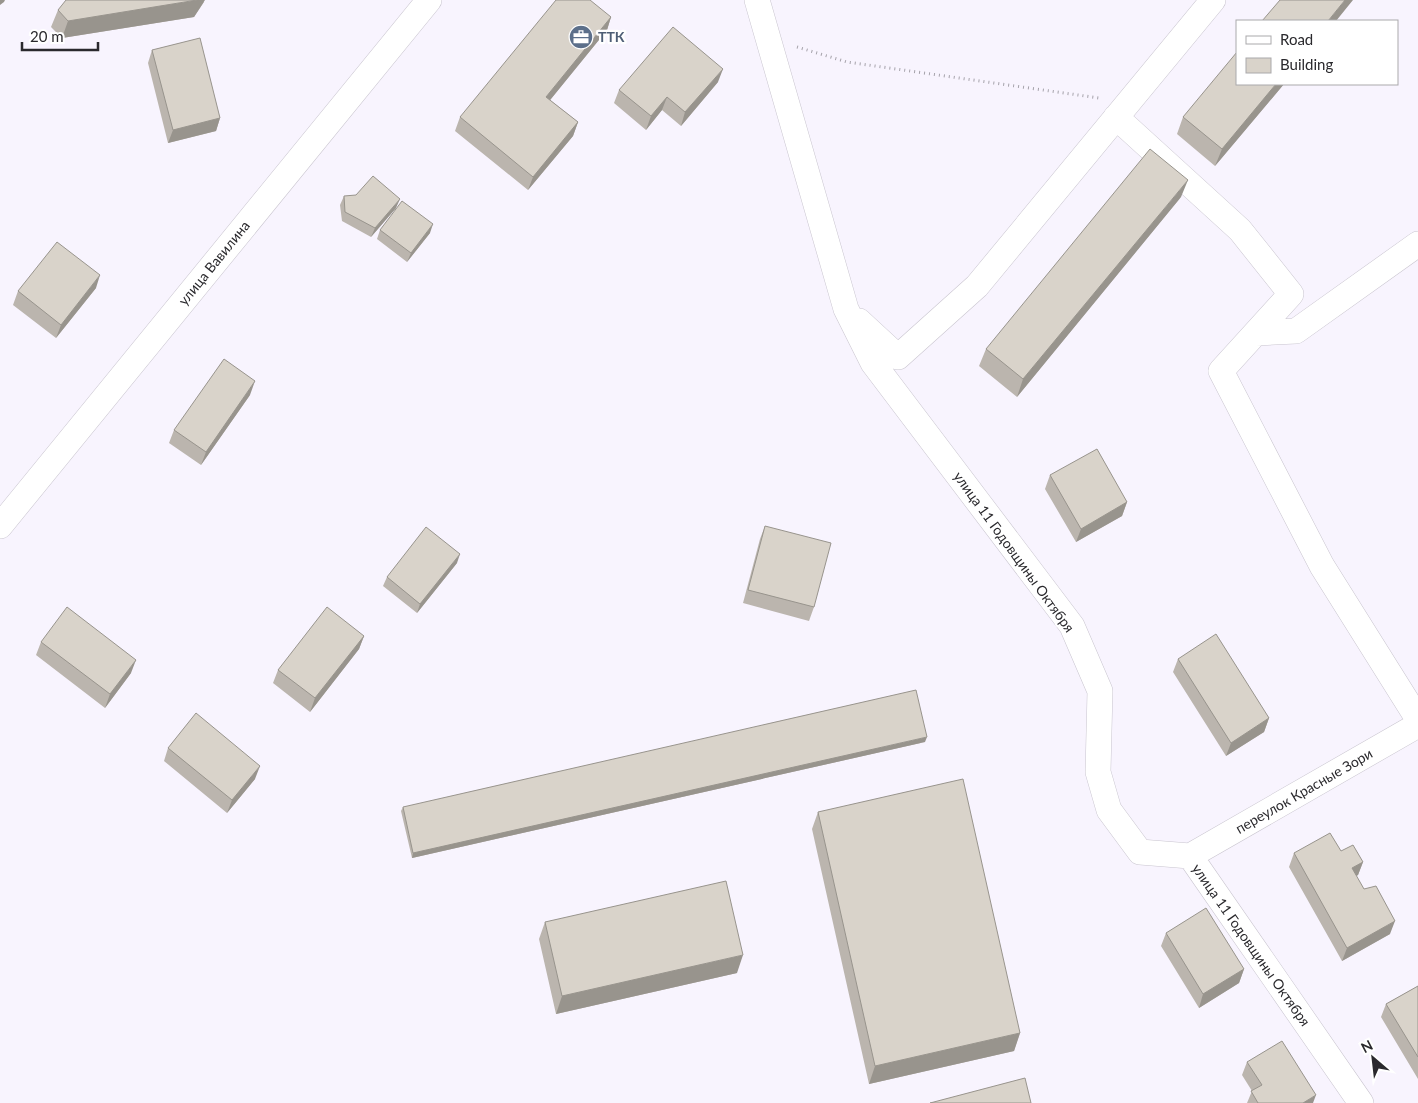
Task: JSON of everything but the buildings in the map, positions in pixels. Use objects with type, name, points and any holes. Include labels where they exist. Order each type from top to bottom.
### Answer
[{"type":"street","name":"улица Вавилина","points":[[0,526],[429,0]]},
{"type":"street","name":"улица 11 Годовщины Октября","points":[[757,0],[846,309],[873,363],[1072,626],[1100,691],[1098,772],[1109,810],[1140,852],[1190,856],[1361,1103]]},
{"type":"street","points":[[846,309],[898,358],[977,286],[1213,0]]},
{"type":"street","points":[[1122,110],[1240,230],[1291,294],[1221,371],[1322,566],[1418,719]]},
{"type":"street","points":[[1256,333],[1296,331],[1418,244]]},
{"type":"street","name":"переулок Красные Зори","points":[[1190,856],[1418,725]]},
{"type":"path","points":[[768,38],[847,62],[1072,94],[1122,110]]},
{"type":"place","name":"ТТК","points":[[581,37]]}]
